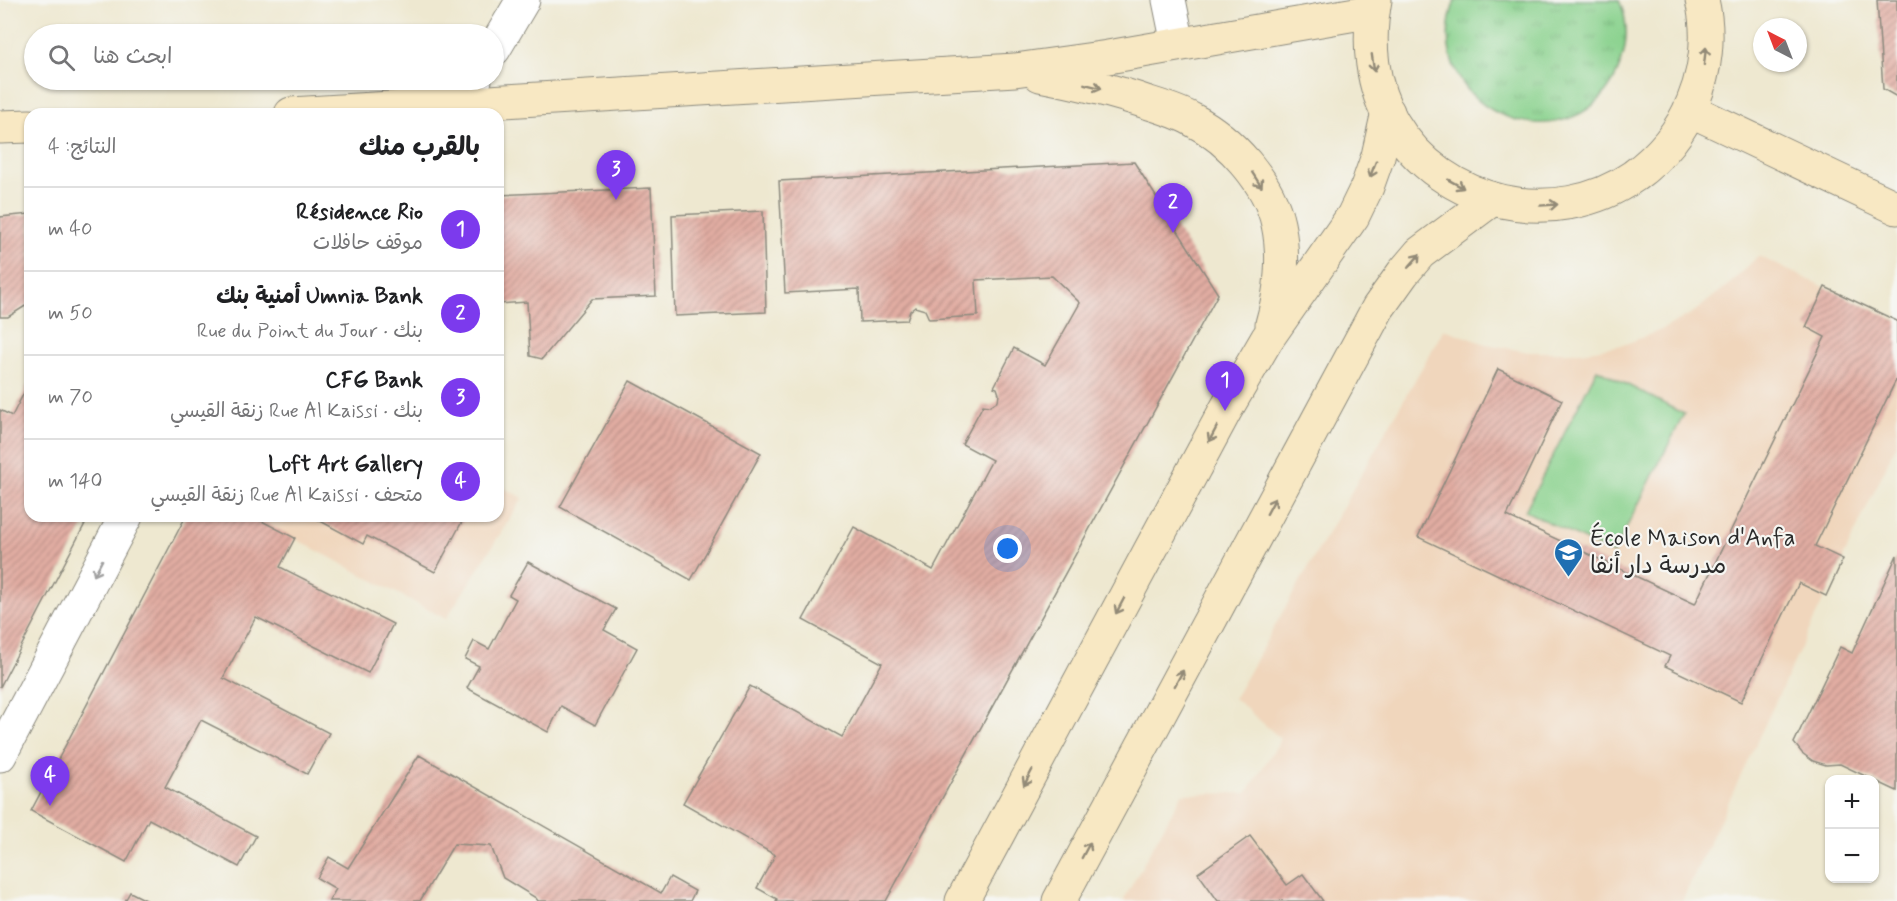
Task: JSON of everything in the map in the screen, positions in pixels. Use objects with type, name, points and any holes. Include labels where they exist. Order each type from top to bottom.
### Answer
[{"type":"main road","points":[[368,108],[468,92],[1015,70],[1108,57],[1374,6],[1372,57],[1378,86],[1388,112],[1402,136],[1427,164],[1455,184],[1491,200],[1510,204],[1549,206],[1588,198],[1624,183],[1656,159],[1681,128],[1696,94],[1705,60],[1706,25],[1702,0]]},
{"type":"main road","points":[[1015,70],[1113,91],[1191,119],[1215,134],[1245,163],[1267,195],[1278,225],[1280,284],[1277,307],[1268,339]]},
{"type":"main road","points":[[1690,110],[1897,208]]},
{"type":"main road","points":[[962,901],[1225,411],[1268,339],[1353,216],[1378,156],[1388,112]]},
{"type":"main road","points":[[0,127],[24,126]]},
{"type":"main road","points":[[1059,901],[1378,308],[1420,253],[1491,200]]},
{"type":"street","points":[[504,32],[523,0]]},
{"type":"street","points":[[1169,0],[1178,44]]},
{"type":"street","points":[[0,755],[123,522]]},
{"type":"shaded area","name":"École Maison d'Anfa مدرسة دار أنفا","points":[[1758,256],[1897,321],[1897,443],[1682,901],[1123,901],[1182,794],[1247,793],[1281,739],[1234,698],[1444,329],[1486,344],[1528,352],[1582,352],[1623,345],[1661,330],[1694,312],[1732,282]]},
{"type":"shaded area","points":[[504,488],[523,498],[446,619],[263,522],[504,522]]},
{"type":"green space","points":[[1455,0],[1619,0],[1626,31],[1621,63],[1601,97],[1573,117],[1541,123],[1508,117],[1479,101],[1458,75],[1449,41]]},
{"type":"green space","points":[[1597,369],[1684,414],[1613,554],[1525,511]]},
{"type":"building","points":[[1877,0],[1897,0],[1897,97],[1883,89]]},
{"type":"building","points":[[1134,162],[1218,294],[886,901],[776,901],[777,899],[757,888],[775,855],[683,803],[750,686],[842,737],[882,663],[803,620],[854,527],[933,570],[992,460],[962,444],[983,405],[990,406],[998,401],[999,394],[997,388],[994,387],[1014,348],[1045,365],[1080,303],[1052,276],[976,280],[978,316],[929,319],[925,310],[915,307],[910,311],[907,320],[860,322],[859,289],[785,293],[779,181]]},
{"type":"building","points":[[651,188],[656,296],[592,299],[542,359],[530,356],[527,302],[504,304],[504,195]]},
{"type":"building","points":[[763,211],[766,312],[675,316],[672,215]]},
{"type":"building","points":[[24,215],[24,307],[8,317],[0,317],[0,217]]},
{"type":"building","points":[[1825,287],[1897,321],[1897,378],[1815,546],[1843,559],[1826,596],[1799,583],[1741,702],[1665,666],[1670,656],[1418,537],[1498,369],[1562,400],[1507,516],[1695,604],[1825,337],[1806,327]]},
{"type":"building","points":[[630,381],[761,453],[691,580],[560,507]]},
{"type":"building","points":[[24,393],[24,522],[86,522],[0,687],[0,410],[12,416]]},
{"type":"building","points":[[183,522],[264,522],[295,538],[280,567],[393,624],[368,673],[256,617],[223,678],[329,733],[307,774],[201,720],[165,787],[256,836],[239,867],[149,819],[126,862],[31,811]]},
{"type":"building","points":[[322,522],[462,522],[435,572],[367,536],[363,544]]},
{"type":"building","points":[[1897,555],[1897,791],[1879,782],[1879,775],[1863,775],[1840,764],[1826,765],[1813,761],[1794,743],[1840,647],[1852,653]]},
{"type":"building","points":[[528,562],[616,609],[604,630],[637,648],[595,725],[561,706],[548,732],[467,688],[479,666],[465,659],[474,641],[489,649],[516,599],[509,595]]},
{"type":"building","points":[[419,755],[661,893],[670,877],[695,891],[690,901],[538,901],[503,878],[491,846],[454,844],[420,901],[329,901],[336,889],[317,878],[329,857],[348,868]]},
{"type":"building","points":[[1250,836],[1287,885],[1303,874],[1323,901],[1218,901],[1198,873]]},
{"type":"building","points":[[130,892],[148,901],[125,901]]},
{"type":"place","name":"CFG Bank","points":[[616,200]]},
{"type":"place","name":"Umnia Bank أمنية بنك","points":[[1173,233]]},
{"type":"place","name":"Résidence Rio","points":[[1225,411]]},
{"type":"place","name":"École Maison d'Anfa مدرسة دار أنفا","points":[[1569,578]]},
{"type":"place","name":"Loft Art Gallery","points":[[50,806]]}]
